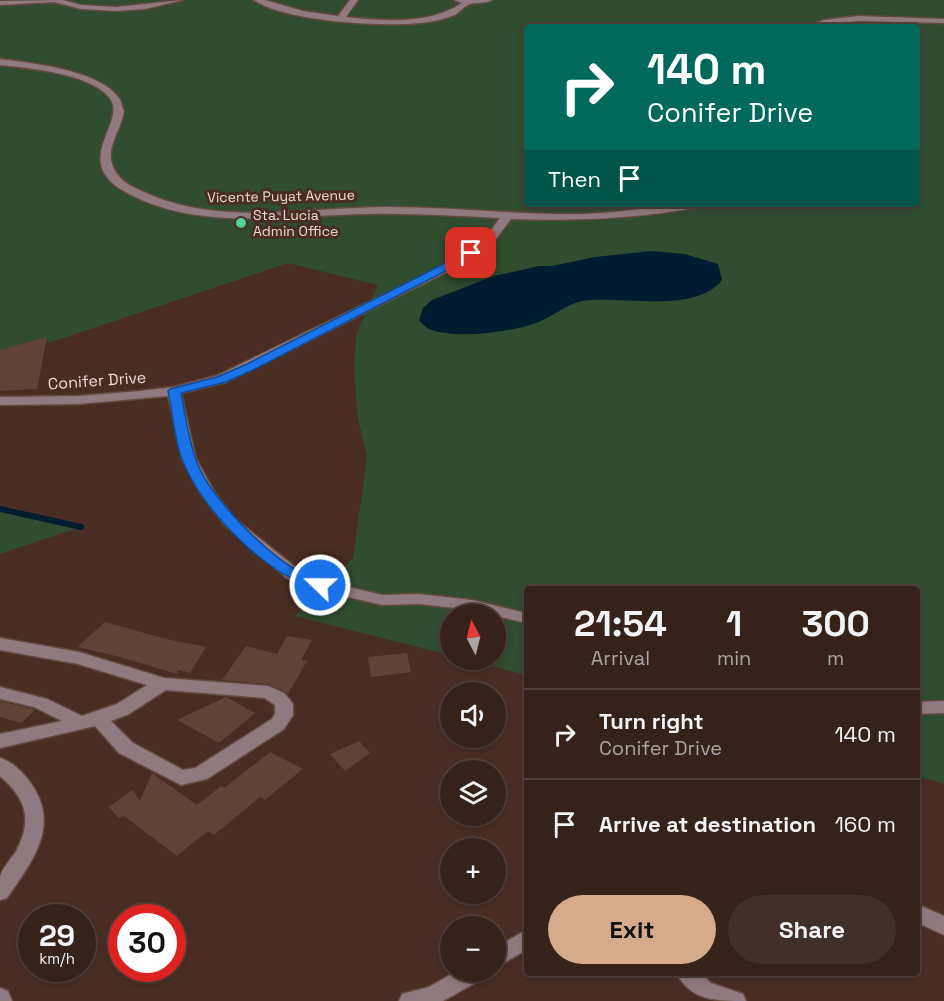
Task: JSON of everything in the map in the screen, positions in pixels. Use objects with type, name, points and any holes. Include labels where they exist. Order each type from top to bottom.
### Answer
[{"type":"street","points":[[0,3],[55,0],[81,7],[116,9],[145,7],[179,0]]},
{"type":"street","points":[[258,0],[310,16],[421,21],[458,12],[468,2]]},
{"type":"street","points":[[340,19],[352,6],[354,0]]},
{"type":"street","points":[[457,0],[468,2],[488,0]]},
{"type":"street","points":[[822,24],[852,20],[944,21]]},
{"type":"street","name":"Vicente Puyat Avenue","points":[[0,62],[57,71],[103,88],[115,99],[119,110],[105,151],[107,168],[123,186],[160,201],[203,213],[387,210],[582,219],[638,215],[682,207]]},
{"type":"street","name":"Conifer Drive","points":[[0,401],[78,400],[174,391],[221,379],[251,366],[381,298],[441,271],[486,245],[507,217]]},
{"type":"street","points":[[174,391],[189,459],[208,494],[229,521],[293,574],[320,585],[382,600],[419,599],[472,605],[524,618]]},
{"type":"street","points":[[0,644],[79,658],[163,684],[268,692],[284,705],[284,715],[278,724],[200,774],[181,778],[126,748],[116,740],[99,719]]},
{"type":"street","points":[[0,741],[99,719],[123,709],[163,684]]},
{"type":"street","points":[[0,693],[43,703],[78,722]]},
{"type":"street","points":[[920,708],[944,707]]},
{"type":"street","points":[[0,765],[11,773],[30,795],[37,814],[33,838],[0,892]]},
{"type":"street","points":[[920,914],[944,926]]},
{"type":"street","points":[[506,952],[524,940]]},
{"type":"street","points":[[690,976],[703,990],[735,1001]]},
{"type":"street","points":[[410,1001],[434,995],[457,982]]},
{"type":"green space","points":[[0,0],[944,0],[944,784],[920,777],[920,586],[524,586],[524,674],[506,670],[506,604],[440,604],[440,652],[295,616],[353,558],[367,457],[357,414],[354,367],[356,335],[378,285],[288,263],[58,340],[0,354]]},
{"type":"green space","points":[[0,509],[81,527],[0,554]]},
{"type":"water","points":[[651,251],[685,254],[718,264],[722,280],[710,291],[676,300],[582,301],[541,321],[501,331],[454,334],[428,328],[419,320],[423,308],[432,300],[494,276],[595,257]]},
{"type":"building","points":[[47,337],[37,389],[0,391],[0,350]]},
{"type":"building","points":[[105,622],[166,639],[206,647],[190,673],[178,670],[177,674],[77,647]]},
{"type":"building","points":[[287,636],[312,640],[301,660],[307,661],[288,694],[268,684],[222,680],[246,646],[277,654]]},
{"type":"building","points":[[407,653],[411,672],[371,677],[368,657]]},
{"type":"building","points":[[226,697],[255,713],[219,743],[177,720]]},
{"type":"building","points":[[0,701],[35,710],[21,723],[0,717]]},
{"type":"building","points":[[359,741],[370,753],[345,771],[330,754]]},
{"type":"building","points":[[270,752],[303,769],[265,800],[260,797],[214,835],[208,831],[177,856],[124,816],[118,818],[109,807],[132,790],[140,801],[152,773],[197,805],[221,786],[224,788]]},
{"type":"waterway","points":[[0,509],[81,527]]},
{"type":"place","name":"Sta. Lucia Admin Office","points":[[241,223]]},
{"type":"route","points":[[320,585],[293,574],[265,552],[229,521],[208,494],[189,459],[181,432],[174,391],[200,386],[251,366],[381,298],[441,271],[471,253]]}]
